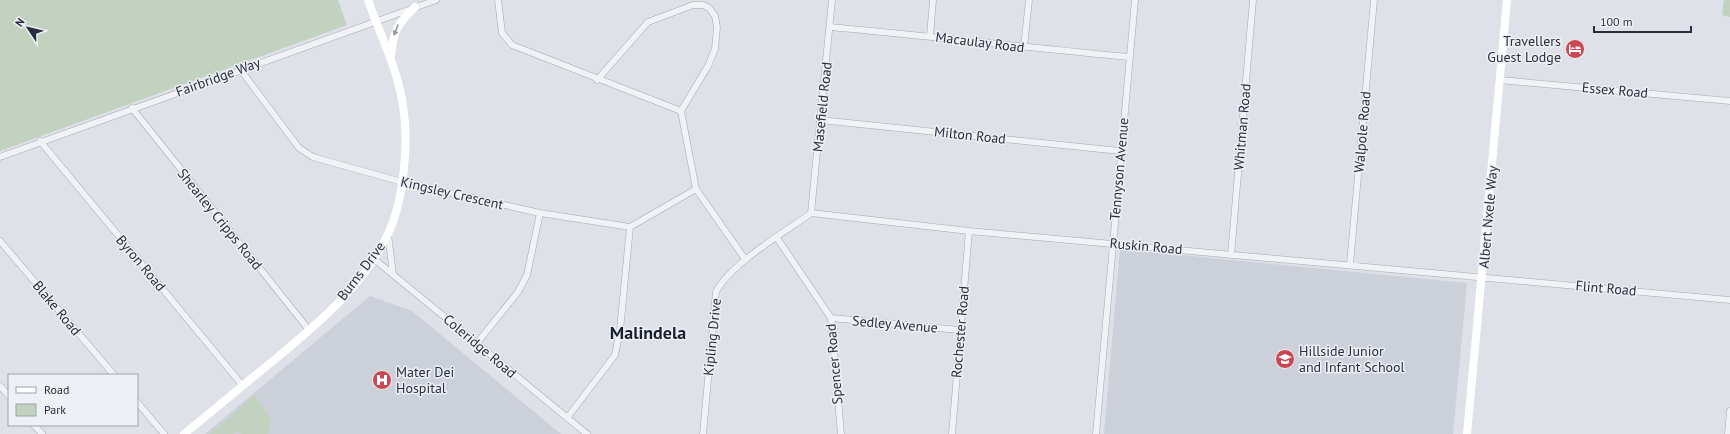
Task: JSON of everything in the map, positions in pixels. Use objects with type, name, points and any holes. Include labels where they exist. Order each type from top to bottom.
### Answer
[{"type":"main road","name":"Burns Drive","points":[[184,434],[309,330],[341,300],[374,259],[388,234],[393,221],[405,162],[404,106],[391,59],[375,22],[368,0]]},
{"type":"main road","name":"Albert Nxele Way","points":[[1467,434],[1507,0]]},
{"type":"main road","points":[[391,59],[395,30],[415,7]]},
{"type":"street","name":"Fairbridge Way","points":[[0,157],[40,141],[436,0]]},
{"type":"street","points":[[498,0],[502,33],[512,45],[597,80],[681,111]]},
{"type":"street","name":"Masefield Road","points":[[810,213],[832,0]]},
{"type":"street","points":[[930,36],[933,0]]},
{"type":"street","points":[[1024,47],[1028,0]]},
{"type":"street","name":"Tennyson Avenue","points":[[1096,434],[1120,151],[1135,0]]},
{"type":"street","name":"Whitman Road","points":[[1231,254],[1253,0]]},
{"type":"street","name":"Walpole Road","points":[[1350,264],[1374,0]]},
{"type":"street","points":[[597,80],[648,22],[693,5],[703,5],[709,8],[715,16],[717,26],[715,49],[708,66],[681,111],[696,189],[745,259]]},
{"type":"street","name":"Macaulay Road","points":[[830,27],[1129,57]]},
{"type":"street","name":"Kingsley Crescent","points":[[240,69],[299,148],[313,157],[402,182],[540,213],[630,228]]},
{"type":"street","name":"Essex Road","points":[[1500,80],[1730,101]]},
{"type":"street","name":"Shearley Cripps Road","points":[[132,108],[309,330]]},
{"type":"street","name":"Milton Road","points":[[820,120],[1120,151]]},
{"type":"street","name":"Byron Road","points":[[40,141],[243,386]]},
{"type":"street","points":[[567,418],[615,355],[620,330],[630,228],[696,189]]},
{"type":"street","points":[[477,343],[518,292],[526,275],[540,213]]},
{"type":"street","name":"Ruskin Road","points":[[810,213],[970,231],[1482,277]]},
{"type":"street","name":"Kipling Drive","points":[[703,434],[716,292],[720,284],[745,259],[777,238],[810,213]]},
{"type":"street","name":"Rochester Road","points":[[952,434],[960,330],[970,231]]},
{"type":"street","points":[[388,234],[393,274]]},
{"type":"street","name":"Spencer Road","points":[[777,238],[830,318],[841,434]]},
{"type":"street","name":"Blake Road","points":[[0,241],[113,374]]},
{"type":"street","name":"Coleridge Road","points":[[374,259],[587,434]]},
{"type":"street","name":"Flint Road","points":[[1482,277],[1730,300]]},
{"type":"street","name":"Sedley Avenue","points":[[830,318],[960,330]]},
{"type":"street","points":[[0,386],[8,395]]},
{"type":"street","points":[[138,403],[164,434]]},
{"type":"street","points":[[1728,434],[1730,411]]},
{"type":"street","points":[[35,426],[42,434]]},
{"type":"shaded area","name":"Hillside Junior and Infant School","points":[[1120,249],[1467,283],[1453,434],[1104,434]]},
{"type":"shaded area","name":"Mater Dei Hospital","points":[[370,296],[412,311],[561,434],[205,434]]},
{"type":"green space","points":[[0,0],[338,0],[347,25],[0,151]]},
{"type":"green space","points":[[1724,0],[1730,0],[1730,17],[1722,15]]},
{"type":"green space","points":[[255,395],[271,420],[268,434],[242,434],[236,431],[234,434],[210,434]]},
{"type":"place","name":"Travellers Guest Lodge","points":[[1575,49]]},
{"type":"place","name":"Hillside Junior and Infant School","points":[[1285,359]]},
{"type":"place","name":"Mater Dei Hospital","points":[[382,380]]},
{"type":"district","name":"Malindela","points":[[648,333]]}]
